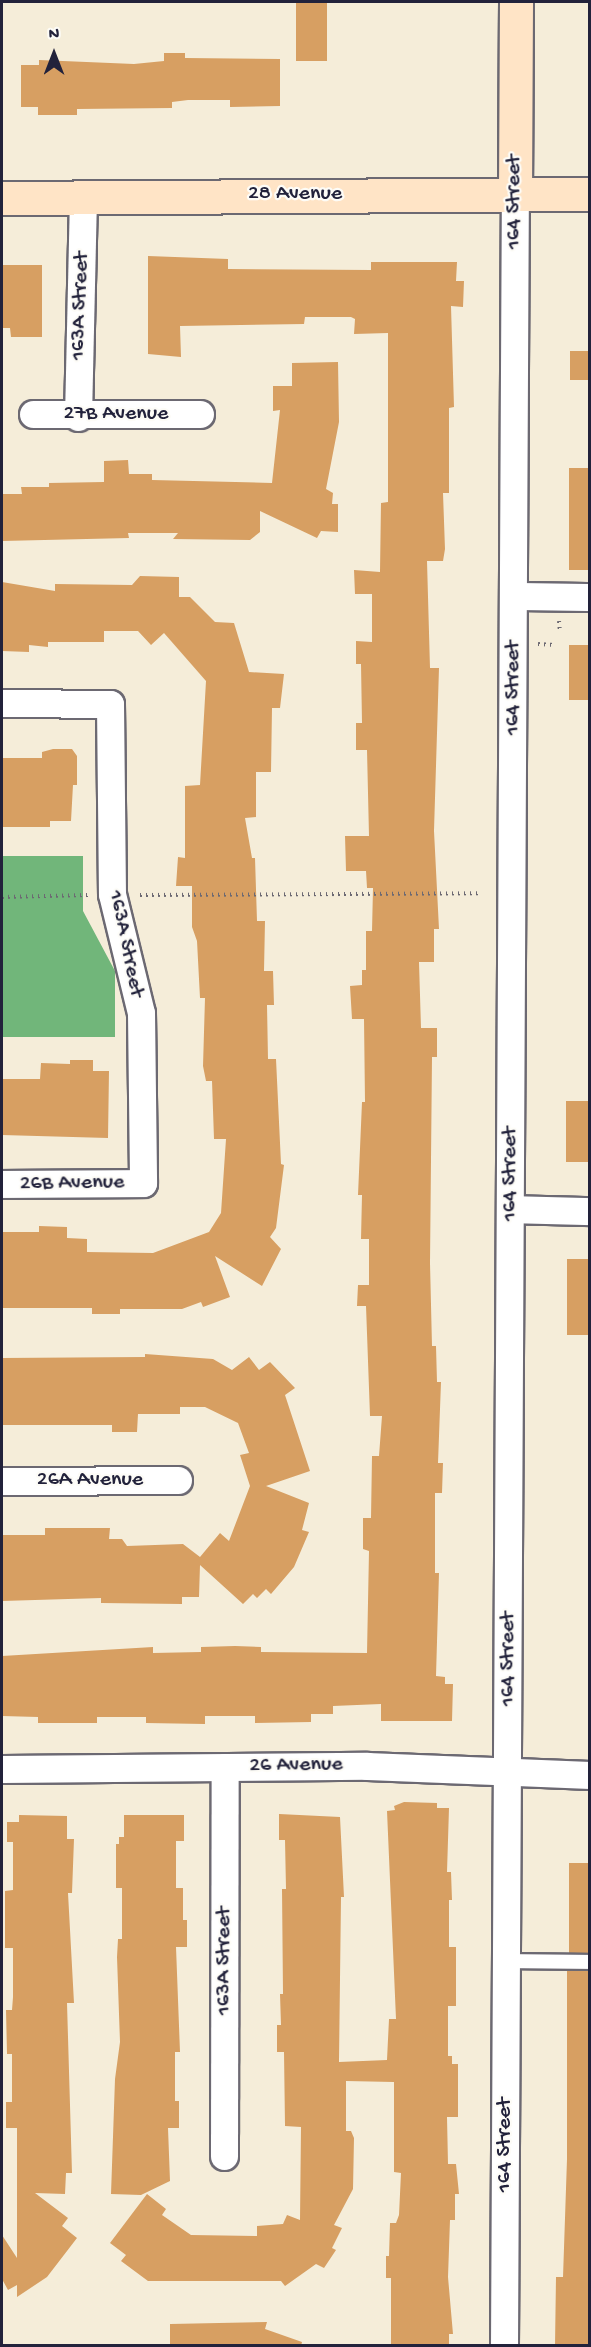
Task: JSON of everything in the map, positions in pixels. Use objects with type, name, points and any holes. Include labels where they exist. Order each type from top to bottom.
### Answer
[{"type":"street","name":"164 Street","points":[[504,2346],[515,596],[516,2]]},
{"type":"street","name":"28 Avenue","points":[[2,198],[590,194]]},
{"type":"street","name":"163A Street","points":[[78,417],[83,196]]},
{"type":"street","name":"27B Avenue","points":[[33,414],[78,417],[200,414]]},
{"type":"street","points":[[515,596],[590,597]]},
{"type":"street","name":"163A Street","points":[[2,703],[110,704],[112,894],[141,1013],[143,1183]]},
{"type":"street","name":"26B Avenue","points":[[2,1184],[143,1183]]},
{"type":"street","points":[[511,1209],[590,1211]]},
{"type":"street","name":"26A Avenue","points":[[2,1481],[178,1480]]},
{"type":"street","name":"26 Avenue","points":[[2,1769],[367,1766],[590,1775]]},
{"type":"street","name":"163A Street","points":[[224,2156],[225,1767]]},
{"type":"lane","points":[[507,1961],[590,1962]]},
{"type":"path","points":[[534,644],[555,645]]},
{"type":"path","points":[[2,897],[112,894],[481,893]]},
{"type":"green space","points":[[2,856],[83,856],[83,911],[115,971],[115,1037],[2,1037]]},
{"type":"building","points":[[296,2],[327,2],[327,61],[296,61]]},
{"type":"building","points":[[164,53],[185,53],[185,58],[280,59],[280,106],[230,107],[230,100],[188,100],[172,102],[172,108],[77,109],[77,115],[38,115],[38,107],[21,107],[21,65],[39,65],[39,60],[134,64],[164,61]]},
{"type":"building","points":[[148,256],[228,259],[228,269],[371,270],[371,262],[457,262],[456,281],[464,281],[463,307],[451,306],[454,407],[449,408],[449,493],[443,493],[445,549],[443,561],[427,561],[430,668],[439,668],[434,831],[439,929],[434,929],[434,962],[419,962],[421,1028],[437,1028],[437,1057],[432,1057],[430,1263],[432,1346],[436,1346],[437,1382],[441,1382],[438,1463],[443,1463],[442,1493],[435,1493],[435,1573],[439,1573],[436,1676],[445,1677],[445,1684],[453,1684],[452,1721],[381,1721],[381,1704],[333,1706],[333,1714],[311,1714],[311,1722],[255,1723],[255,1716],[205,1716],[205,1724],[146,1723],[146,1717],[97,1717],[97,1723],[38,1723],[38,1717],[2,1716],[2,1656],[153,1647],[153,1653],[201,1652],[201,1647],[235,1646],[261,1647],[261,1652],[367,1653],[369,1551],[363,1549],[363,1518],[371,1518],[372,1456],[379,1456],[382,1416],[370,1416],[366,1306],[357,1306],[358,1285],[369,1285],[369,1239],[361,1239],[362,1195],[358,1195],[362,1102],[365,1102],[364,1019],[352,1019],[350,986],[362,985],[362,970],[366,970],[366,931],[372,931],[373,888],[367,888],[366,871],[346,871],[345,836],[369,836],[367,750],[356,750],[356,723],[362,723],[361,664],[356,664],[356,641],[372,642],[372,594],[355,594],[354,570],[380,572],[381,503],[388,502],[388,333],[354,334],[355,319],[351,317],[305,317],[304,324],[180,326],[181,357],[148,354]]},
{"type":"building","points":[[2,265],[42,265],[42,337],[11,337],[10,328],[2,328]]},
{"type":"building","points":[[570,351],[590,351],[590,380],[570,380]]},
{"type":"building","points":[[338,362],[339,422],[326,489],[333,493],[332,504],[338,504],[338,532],[321,531],[317,538],[260,511],[260,532],[250,540],[173,539],[178,533],[128,533],[129,538],[2,541],[2,494],[22,494],[21,487],[49,487],[49,483],[104,482],[104,461],[128,460],[129,474],[152,474],[152,480],[272,483],[280,410],[273,411],[273,386],[292,386],[292,363]]},
{"type":"building","points":[[569,468],[590,468],[590,570],[569,570]]},
{"type":"building","points":[[140,576],[179,577],[179,597],[190,597],[215,622],[234,623],[249,672],[284,674],[280,708],[272,708],[271,772],[256,772],[256,817],[245,818],[252,858],[255,858],[257,921],[265,921],[264,971],[273,971],[274,1005],[267,1005],[268,1059],[276,1059],[281,1164],[284,1165],[276,1228],[270,1237],[281,1249],[262,1286],[215,1256],[230,1297],[203,1307],[201,1302],[182,1309],[120,1309],[120,1314],[92,1314],[92,1308],[2,1308],[2,1232],[39,1232],[39,1226],[67,1227],[67,1238],[87,1239],[87,1252],[153,1253],[209,1232],[221,1213],[226,1139],[214,1139],[212,1081],[206,1081],[203,1066],[205,998],[200,998],[197,941],[192,927],[192,886],[176,886],[178,857],[185,858],[185,786],[200,785],[206,681],[164,633],[151,645],[138,631],[104,631],[104,642],[48,642],[48,647],[29,645],[29,652],[2,651],[2,582],[55,591],[55,584],[132,585]]},
{"type":"building","points":[[569,645],[590,645],[590,700],[569,700]]},
{"type":"building","points":[[53,749],[72,749],[77,756],[77,785],[73,785],[71,821],[50,821],[50,827],[2,827],[2,758],[42,758],[42,752]]},
{"type":"building","points":[[70,1060],[93,1060],[93,1071],[109,1071],[108,1138],[2,1135],[2,1079],[40,1079],[41,1063],[70,1064]]},
{"type":"building","points":[[566,1101],[590,1101],[590,1162],[566,1162]]},
{"type":"building","points":[[567,1259],[590,1259],[590,1335],[567,1335]]},
{"type":"building","points":[[145,1354],[213,1359],[232,1370],[249,1357],[259,1370],[270,1362],[295,1388],[285,1395],[310,1471],[266,1486],[309,1503],[302,1530],[309,1532],[294,1567],[271,1594],[266,1589],[257,1598],[253,1594],[243,1604],[200,1565],[199,1597],[182,1597],[182,1604],[101,1603],[101,1598],[2,1601],[2,1535],[45,1535],[45,1528],[110,1528],[109,1539],[122,1539],[127,1546],[183,1544],[200,1557],[220,1533],[229,1541],[250,1486],[240,1455],[249,1453],[238,1423],[205,1407],[180,1407],[180,1414],[138,1414],[137,1432],[112,1432],[112,1425],[2,1425],[2,1358],[145,1357]]},
{"type":"building","points":[[404,1802],[437,1803],[437,1808],[449,1808],[447,1872],[451,1872],[452,1900],[449,1900],[449,1947],[456,1947],[456,2006],[448,2006],[448,2056],[452,2056],[452,2064],[458,2064],[458,2117],[447,2117],[448,2164],[456,2164],[459,2194],[455,2194],[455,2220],[450,2220],[448,2277],[453,2334],[449,2334],[449,2346],[391,2346],[391,2278],[386,2278],[386,2256],[389,2256],[390,2223],[396,2223],[399,2215],[401,2173],[394,2172],[394,2082],[346,2081],[346,2131],[351,2131],[354,2138],[353,2189],[334,2225],[342,2228],[332,2248],[336,2250],[324,2268],[316,2264],[285,2286],[281,2281],[148,2281],[121,2261],[126,2255],[110,2243],[147,2194],[166,2209],[162,2215],[191,2235],[257,2236],[257,2226],[283,2224],[287,2215],[300,2220],[301,2127],[285,2126],[284,2052],[277,2052],[277,2025],[281,2025],[280,1994],[283,1994],[282,1889],[286,1889],[285,1840],[279,1840],[279,1814],[340,1817],[344,1897],[341,1897],[339,2062],[387,2060],[389,2019],[396,2019],[387,1811],[395,1810],[394,1806]]},
{"type":"building","points":[[19,1815],[67,1816],[67,1839],[74,1839],[72,1893],[68,1893],[74,2003],[67,2003],[72,2173],[66,2173],[65,2194],[35,2193],[68,2218],[62,2226],[77,2238],[47,2277],[17,2297],[17,2285],[8,2290],[2,2279],[2,2235],[17,2258],[17,2128],[6,2128],[6,2102],[12,2102],[12,2054],[7,2054],[6,2010],[12,2010],[13,1948],[5,1948],[5,1891],[13,1890],[13,1842],[7,1842],[7,1822],[19,1822]]},
{"type":"building","points":[[124,1815],[184,1815],[184,1841],[176,1841],[176,1888],[183,1888],[183,1920],[187,1920],[187,1947],[176,1947],[180,2052],[175,2052],[175,2101],[179,2101],[179,2128],[168,2128],[170,2181],[141,2195],[111,2194],[115,2079],[120,2042],[117,1957],[118,1939],[122,1939],[122,1888],[116,1888],[116,1844],[119,1844],[119,1837],[124,1837]]},
{"type":"building","points":[[569,1863],[590,1863],[590,1953],[569,1953]]},
{"type":"building","points":[[567,1971],[590,1971],[590,2346],[555,2346],[556,2277],[563,2277],[567,2159]]},
{"type":"building","points":[[267,2322],[265,2329],[302,2342],[301,2346],[170,2346],[170,2324]]}]
